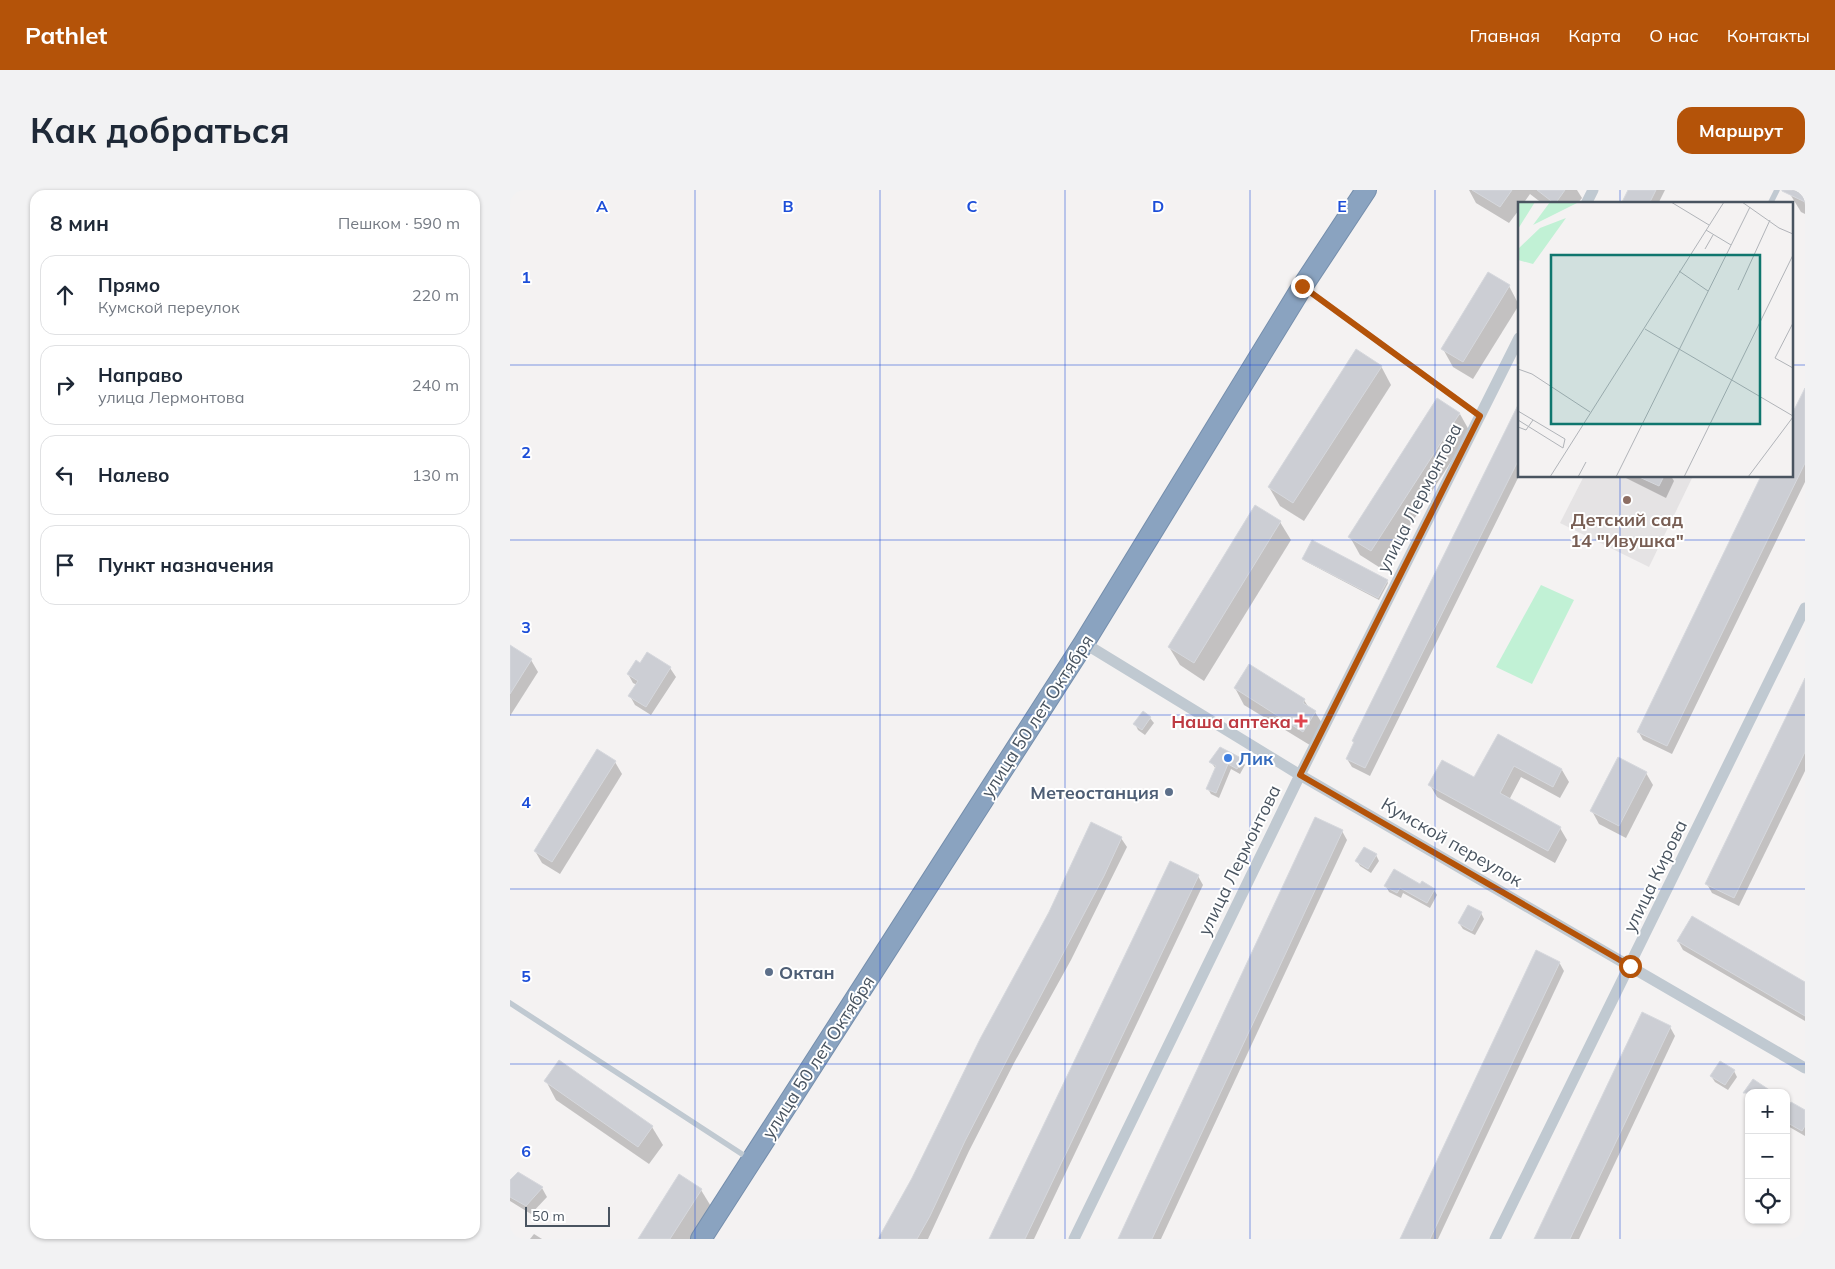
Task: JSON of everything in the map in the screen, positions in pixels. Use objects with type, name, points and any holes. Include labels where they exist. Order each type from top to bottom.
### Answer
[{"type":"highway","name":"улица 50 лет Октября","points":[[701,1239],[1084,642],[1302,286],[1366,190]]},
{"type":"street","points":[[1587,202],[1593,190]]},
{"type":"street","name":"улица Лермонтова","points":[[1074,1239],[1300,775],[1518,340]]},
{"type":"street","name":"улица Кирова","points":[[1495,1239],[1805,608]]},
{"type":"street","name":"Кумской переулок","points":[[1084,642],[1300,775],[1805,1068]]},
{"type":"lane","points":[[1771,202],[1777,190]]},
{"type":"lane","points":[[1302,286],[1480,416]]},
{"type":"lane","points":[[510,1003],[752,1161]]},
{"type":"shaded area","name":"Детский сад 14 \"Ивушка\"","points":[[1583,478],[1692,478],[1649,567],[1560,523]]},
{"type":"green space","points":[[1541,585],[1574,600],[1532,684],[1496,667]]},
{"type":"building","points":[[1472,190],[1512,190],[1500,207]]},
{"type":"building","points":[[1537,190],[1565,190],[1556,202],[1552,202]]},
{"type":"building","points":[[1628,190],[1656,190],[1650,202],[1622,202]]},
{"type":"building","points":[[1805,190],[1805,202],[1782,191]]},
{"type":"building","points":[[1488,272],[1510,285],[1463,362],[1441,349]]},
{"type":"building","points":[[1356,349],[1382,366],[1293,503],[1268,487]]},
{"type":"building","points":[[1805,388],[1805,463],[1667,746],[1637,732],[1760,478],[1792,478],[1792,414]]},
{"type":"building","points":[[1437,398],[1460,413],[1371,551],[1348,537]]},
{"type":"building","points":[[1518,405],[1518,461],[1365,768],[1346,759],[1354,742],[1352,741]]},
{"type":"building","points":[[1641,478],[1663,478],[1659,486]]},
{"type":"building","points":[[1255,505],[1281,521],[1194,663],[1168,647]]},
{"type":"building","points":[[1312,540],[1388,580],[1378,598],[1302,559]]},
{"type":"building","points":[[510,645],[532,659],[510,694]]},
{"type":"building","points":[[647,652],[671,667],[646,707],[628,696],[638,681],[627,674],[636,660],[640,663]]},
{"type":"building","points":[[1249,664],[1305,699],[1303,703],[1316,711],[1303,732],[1234,688]]},
{"type":"building","points":[[1805,678],[1805,752],[1734,898],[1705,884]]},
{"type":"building","points":[[1143,711],[1151,717],[1142,730],[1133,724]]},
{"type":"building","points":[[1498,734],[1562,769],[1553,787],[1514,766],[1500,793],[1561,827],[1548,851],[1428,785],[1442,760],[1474,777]]},
{"type":"building","points":[[1220,747],[1243,759],[1237,769],[1228,764],[1216,793],[1206,789],[1216,766],[1209,762]]},
{"type":"building","points":[[597,749],[616,761],[552,862],[534,851]]},
{"type":"building","points":[[1618,757],[1647,772],[1619,826],[1590,811]]},
{"type":"building","points":[[1315,817],[1343,830],[1277,972],[1152,1239],[1118,1239]]},
{"type":"building","points":[[1091,822],[1122,837],[1104,876],[965,1141],[930,1216],[917,1239],[878,1239],[912,1178],[980,1039],[1049,912]]},
{"type":"building","points":[[1364,847],[1377,854],[1368,869],[1355,861]]},
{"type":"building","points":[[1170,861],[1199,875],[1025,1239],[989,1239]]},
{"type":"building","points":[[1394,869],[1420,884],[1422,881],[1435,889],[1427,903],[1400,888],[1397,893],[1384,886]]},
{"type":"building","points":[[1468,905],[1482,912],[1472,931],[1458,923]]},
{"type":"building","points":[[1692,916],[1805,982],[1805,1016],[1677,941]]},
{"type":"building","points":[[1536,950],[1560,962],[1430,1239],[1400,1239]]},
{"type":"building","points":[[1642,1012],[1671,1026],[1570,1239],[1534,1239]]},
{"type":"building","points":[[559,1060],[653,1126],[638,1147],[544,1081]]},
{"type":"building","points":[[1720,1061],[1735,1070],[1725,1085],[1710,1076]]},
{"type":"building","points":[[1753,1079],[1768,1089],[1746,1089]]},
{"type":"building","points":[[1791,1102],[1805,1110],[1805,1126],[1802,1131],[1790,1124]]},
{"type":"building","points":[[518,1172],[543,1187],[526,1206],[510,1197],[510,1180]]},
{"type":"building","points":[[679,1174],[702,1189],[670,1239],[638,1239]]},
{"type":"place","name":"Детский сад 14 \"Ивушка\"","points":[[1627,500]]},
{"type":"place","name":"Наша аптека","points":[[1301,721]]},
{"type":"place","name":"Лик","points":[[1228,758]]},
{"type":"place","name":"Метеостанция","points":[[1169,792]]},
{"type":"place","name":"Октан","points":[[769,972]]},
{"type":"route","points":[[1302,286],[1480,416],[1300,775],[1630,966]]}]
